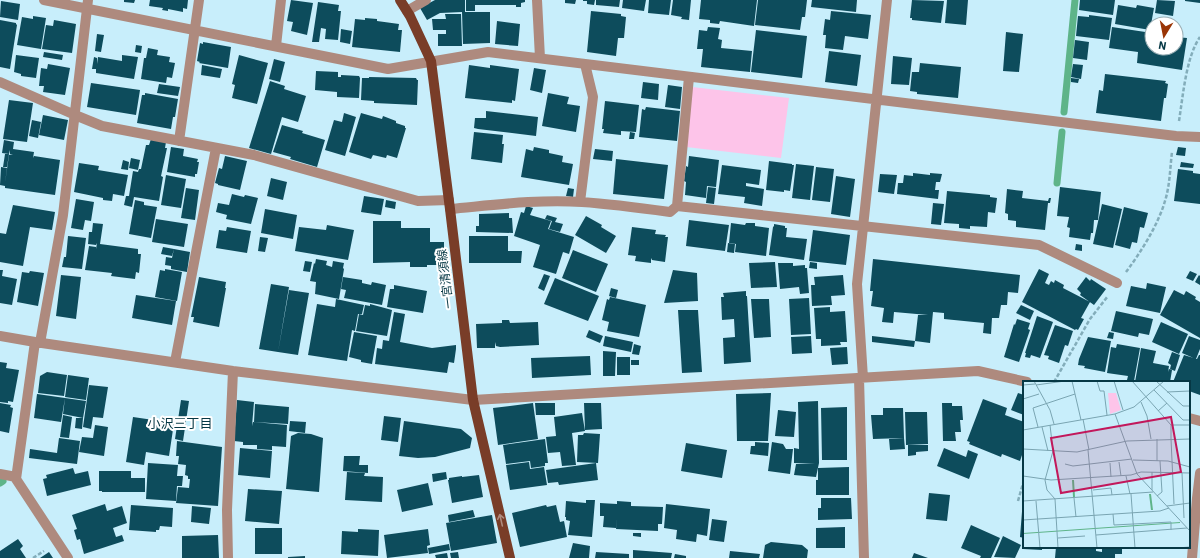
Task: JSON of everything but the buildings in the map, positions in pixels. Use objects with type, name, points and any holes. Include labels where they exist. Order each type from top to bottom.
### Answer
[{"type":"main road","name":"一宮清須線","points":[[400,0],[407,11],[431,61],[450,204],[473,400],[510,558]]},
{"type":"street","points":[[44,0],[88,4],[194,30],[388,69],[488,52],[1176,136],[1200,137]]},
{"type":"street","points":[[179,141],[199,0]]},
{"type":"street","points":[[276,46],[281,0]]},
{"type":"street","points":[[407,11],[426,0]]},
{"type":"street","points":[[537,0],[540,58]]},
{"type":"street","points":[[864,558],[861,378],[857,284],[887,0]]},
{"type":"street","points":[[68,558],[16,479],[16,476],[38,342],[63,215],[88,4]]},
{"type":"street","points":[[580,202],[593,97],[585,64]]},
{"type":"street","points":[[0,82],[102,126],[254,155],[418,201],[450,204],[580,202],[670,212],[677,206],[688,77]]},
{"type":"street","points":[[175,362],[216,148]]},
{"type":"street","points":[[677,206],[1039,245],[1117,283]]},
{"type":"street","points":[[0,336],[233,371],[473,400],[978,371],[1023,381]]},
{"type":"street","points":[[228,558],[227,510],[233,371]]},
{"type":"street","points":[[1190,418],[1200,421]]},
{"type":"street","points":[[1192,558],[1196,498],[1200,473]]},
{"type":"street","points":[[0,474],[16,476]]},
{"type":"path","points":[[1055,381],[1090,319],[1140,253],[1161,213],[1166,201],[1173,145],[1176,136],[1190,58],[1194,45],[1200,37]]},
{"type":"path","points":[[1018,501],[1023,484]]},
{"type":"shaded area","points":[[692,87],[789,98],[781,158],[686,147]]},
{"type":"waterway","points":[[1064,112],[1075,0]]},
{"type":"waterway","points":[[1057,183],[1062,132]]},
{"type":"district","name":"小沢三丁目","points":[[180,423]]}]
